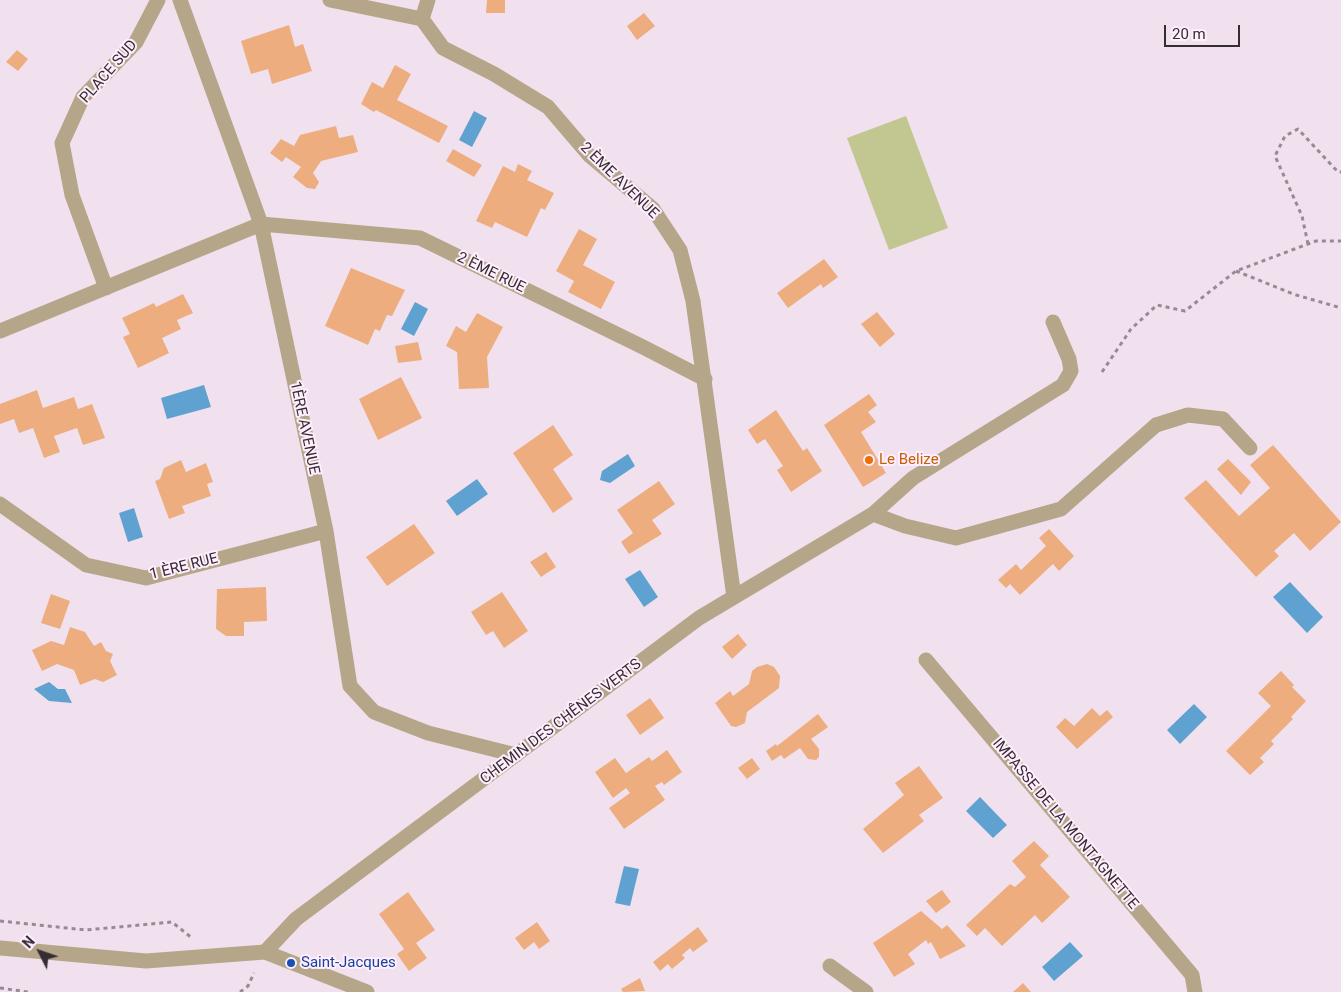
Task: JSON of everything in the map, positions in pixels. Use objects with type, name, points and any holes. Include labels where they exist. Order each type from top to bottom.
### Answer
[{"type":"street","name":"PLACE SUD","points":[[106,288],[72,195],[62,143],[83,97],[136,42],[158,0]]},
{"type":"street","name":"1ÈRE AVENUE","points":[[180,0],[261,224],[326,531],[350,686],[374,712],[428,733],[516,755]]},
{"type":"street","points":[[330,0],[422,19],[428,0]]},
{"type":"street","name":"2 ÈME AVENUE","points":[[422,19],[443,48],[494,74],[548,107],[588,155],[653,209],[680,250],[692,301],[705,379],[734,597]]},
{"type":"street","points":[[0,330],[261,224]]},
{"type":"street","name":"2 ÈME RUE","points":[[261,224],[420,238],[705,379]]},
{"type":"street","name":"CHEMIN DES CHÊNES VERTS","points":[[265,952],[296,919],[700,618],[873,514],[913,478],[1062,384],[1071,371],[1069,358],[1053,322]]},
{"type":"street","points":[[873,514],[905,526],[956,538],[1061,510],[1156,425],[1188,415],[1222,419],[1250,448]]},
{"type":"street","name":"1 ÈRE RUE","points":[[0,504],[86,565],[146,578],[326,531]]},
{"type":"street","name":"IMPASSE DE LA MONTAGNETTE","points":[[926,660],[1192,975],[1195,992]]},
{"type":"street","points":[[0,948],[146,961],[265,952],[367,992]]},
{"type":"street","points":[[830,966],[866,992]]},
{"type":"path","points":[[1308,244],[1302,216],[1275,156],[1285,136],[1298,129],[1338,172],[1341,172]]},
{"type":"path","points":[[1102,372],[1131,330],[1157,305],[1185,311],[1236,271],[1316,241],[1341,241]]},
{"type":"path","points":[[1236,271],[1293,294],[1341,308]]},
{"type":"path","points":[[0,921],[86,930],[172,922],[198,942],[204,956]]},
{"type":"path","points":[[0,988],[28,992]]},
{"type":"green space","points":[[906,116],[948,228],[889,250],[847,138]]},
{"type":"water","points":[[474,111],[487,118],[472,147],[459,140]]},
{"type":"water","points":[[415,302],[428,309],[414,336],[401,329]]},
{"type":"water","points":[[204,385],[211,407],[167,419],[161,398]]},
{"type":"water","points":[[628,454],[635,466],[610,483],[600,480],[602,471]]},
{"type":"water","points":[[477,479],[488,494],[457,516],[446,501]]},
{"type":"water","points":[[134,508],[143,537],[128,542],[119,513]]},
{"type":"water","points":[[640,570],[658,597],[644,607],[625,579]]},
{"type":"water","points":[[1290,582],[1323,617],[1307,633],[1273,597]]},
{"type":"water","points":[[49,682],[58,689],[65,689],[72,703],[49,701],[34,689]]},
{"type":"water","points":[[1194,704],[1207,717],[1180,744],[1167,730]]},
{"type":"water","points":[[980,797],[1007,825],[993,838],[966,811]]},
{"type":"water","points":[[624,866],[639,869],[630,906],[615,903]]},
{"type":"water","points":[[1070,942],[1083,956],[1054,981],[1042,967]]},
{"type":"building","points":[[487,0],[505,0],[505,13],[486,13]]},
{"type":"building","points":[[644,13],[655,26],[637,40],[627,26]]},
{"type":"building","points":[[289,25],[295,47],[303,44],[312,71],[272,84],[268,69],[251,74],[241,41]]},
{"type":"building","points":[[17,50],[28,59],[18,71],[6,62]]},
{"type":"building","points":[[395,65],[411,74],[397,100],[448,126],[439,143],[361,104],[372,82],[383,88]]},
{"type":"building","points":[[336,126],[339,138],[353,135],[358,152],[321,161],[313,173],[319,182],[315,189],[307,188],[293,177],[301,167],[286,157],[282,162],[270,153],[281,139],[294,146],[300,135]]},
{"type":"building","points":[[453,149],[482,165],[474,177],[446,161]]},
{"type":"building","points":[[518,164],[532,171],[527,180],[554,193],[545,210],[541,208],[527,237],[495,222],[492,228],[476,221],[503,166],[515,172]]},
{"type":"building","points":[[579,229],[597,239],[583,265],[615,282],[601,309],[568,292],[574,281],[556,271]]},
{"type":"building","points":[[824,259],[838,277],[823,288],[821,284],[788,308],[777,293]]},
{"type":"building","points":[[351,268],[405,290],[392,316],[387,315],[380,331],[375,329],[368,345],[325,326]]},
{"type":"building","points":[[183,294],[193,313],[177,320],[181,329],[162,338],[169,353],[138,368],[123,337],[130,334],[122,318],[154,303],[156,307]]},
{"type":"building","points":[[877,312],[895,334],[880,347],[861,324]]},
{"type":"building","points":[[477,313],[503,327],[487,357],[489,388],[459,389],[457,352],[446,346],[456,326],[466,332]]},
{"type":"building","points":[[418,342],[422,360],[398,363],[395,346]]},
{"type":"building","points":[[401,377],[422,418],[378,440],[359,399]]},
{"type":"building","points":[[37,390],[43,408],[74,397],[78,409],[92,404],[105,438],[83,445],[77,428],[54,436],[60,452],[44,458],[33,428],[19,433],[14,419],[0,424],[0,404]]},
{"type":"building","points":[[869,394],[877,405],[868,412],[876,422],[861,432],[886,473],[863,487],[824,425]]},
{"type":"building","points":[[776,410],[803,451],[807,448],[822,471],[791,492],[777,470],[783,466],[765,439],[757,444],[748,430]]},
{"type":"building","points":[[553,425],[573,455],[553,469],[573,499],[553,513],[513,453]]},
{"type":"building","points":[[1273,445],[1341,522],[1310,551],[1294,533],[1274,551],[1279,556],[1256,577],[1184,498],[1206,480],[1239,516],[1270,488],[1250,465]]},
{"type":"building","points":[[1228,459],[1251,482],[1241,495],[1217,469]]},
{"type":"building","points":[[181,460],[186,472],[206,463],[213,482],[207,484],[211,496],[182,506],[185,513],[169,519],[155,481],[160,479],[164,468]]},
{"type":"building","points":[[659,481],[675,504],[652,520],[662,534],[629,554],[621,542],[633,533],[617,510]]},
{"type":"building","points":[[414,524],[435,553],[387,586],[366,557]]},
{"type":"building","points":[[1049,529],[1074,556],[1059,571],[1053,564],[1020,595],[1010,584],[1006,588],[998,580],[1016,564],[1021,570],[1046,546],[1039,538]]},
{"type":"building","points":[[546,552],[556,567],[541,577],[530,562]]},
{"type":"building","points":[[266,587],[267,621],[244,622],[244,636],[226,636],[216,629],[217,589]]},
{"type":"building","points":[[502,592],[528,631],[504,648],[493,631],[486,635],[471,612]]},
{"type":"building","points":[[51,594],[70,601],[60,629],[41,623]]},
{"type":"building","points":[[70,627],[85,632],[94,646],[101,642],[106,651],[113,654],[110,661],[117,675],[103,682],[95,679],[80,685],[74,670],[57,664],[42,671],[32,650],[51,641],[64,645]]},
{"type":"building","points":[[738,634],[747,645],[732,659],[722,647]]},
{"type":"building","points":[[767,664],[774,667],[780,676],[779,688],[747,712],[745,723],[736,727],[731,726],[715,703],[730,691],[733,696],[749,684],[752,671],[757,667]]},
{"type":"building","points":[[1281,671],[1294,685],[1292,687],[1306,701],[1291,717],[1293,719],[1271,741],[1274,744],[1260,758],[1264,762],[1250,775],[1226,751],[1271,706],[1258,693]]},
{"type":"building","points":[[650,698],[664,718],[640,735],[626,715]]},
{"type":"building","points":[[1092,708],[1100,716],[1107,710],[1113,717],[1077,749],[1056,727],[1065,718],[1074,726]]},
{"type":"building","points":[[818,714],[828,727],[811,739],[819,749],[819,757],[816,760],[808,759],[800,748],[784,759],[781,755],[772,761],[766,751],[776,744],[777,746]]},
{"type":"building","points":[[667,750],[682,772],[664,785],[662,782],[655,786],[665,800],[624,829],[609,808],[630,793],[626,788],[613,798],[595,772],[615,758],[626,773],[649,757],[652,761]]},
{"type":"building","points":[[752,758],[760,769],[747,779],[738,768]]},
{"type":"building","points":[[919,766],[943,798],[919,815],[924,821],[883,853],[863,829],[904,795],[895,783]]},
{"type":"building","points":[[1034,841],[1049,856],[1040,865],[1070,897],[1042,923],[1035,915],[1002,946],[985,928],[977,936],[966,925],[1010,884],[1015,887],[1026,877],[1012,861]]},
{"type":"building","points":[[942,890],[951,902],[936,913],[926,901]]},
{"type":"building","points":[[408,892],[435,930],[416,943],[427,958],[409,971],[397,954],[404,949],[379,914]]},
{"type":"building","points":[[921,911],[942,929],[947,925],[966,946],[940,959],[931,942],[928,944],[926,940],[908,954],[915,964],[894,977],[873,943]]},
{"type":"building","points":[[537,922],[550,941],[539,949],[534,942],[524,950],[515,938]]},
{"type":"building","points":[[698,927],[708,941],[693,952],[690,948],[682,955],[685,958],[672,969],[668,964],[660,971],[653,962]]},
{"type":"building","points":[[640,978],[645,991],[623,992],[621,989]]},
{"type":"building","points":[[1023,983],[1031,992],[1013,992]]},
{"type":"place","name":"Le Belize","points":[[869,460]]},
{"type":"place","name":"Saint-Jacques","points":[[291,963]]}]
